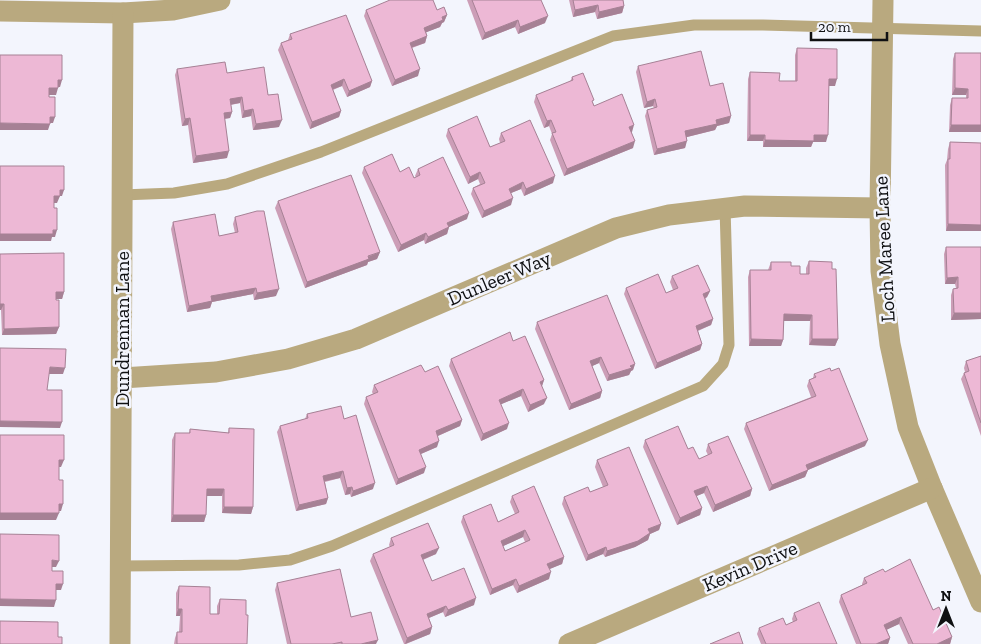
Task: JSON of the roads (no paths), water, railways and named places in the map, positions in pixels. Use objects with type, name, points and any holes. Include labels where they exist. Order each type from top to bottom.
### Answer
[{"type":"street","points":[[0,11],[123,13],[173,10],[220,0]]},
{"type":"street","name":"Loch Maree Lane","points":[[883,0],[881,271],[890,344],[908,428],[981,602]]},
{"type":"street","name":"Dundrennan Lane","points":[[120,644],[123,13]]},
{"type":"street","name":"Dunleer Way","points":[[122,378],[216,372],[288,359],[356,338],[616,228],[669,215],[745,206],[880,208]]},
{"type":"street","name":"Kevin Drive","points":[[569,644],[932,488]]},
{"type":"lane","points":[[122,195],[174,193],[227,184],[321,152],[613,36],[694,25],[981,31]]},
{"type":"lane","points":[[120,566],[239,565],[290,560],[332,546],[703,386],[723,364],[729,345],[725,207]]}]
